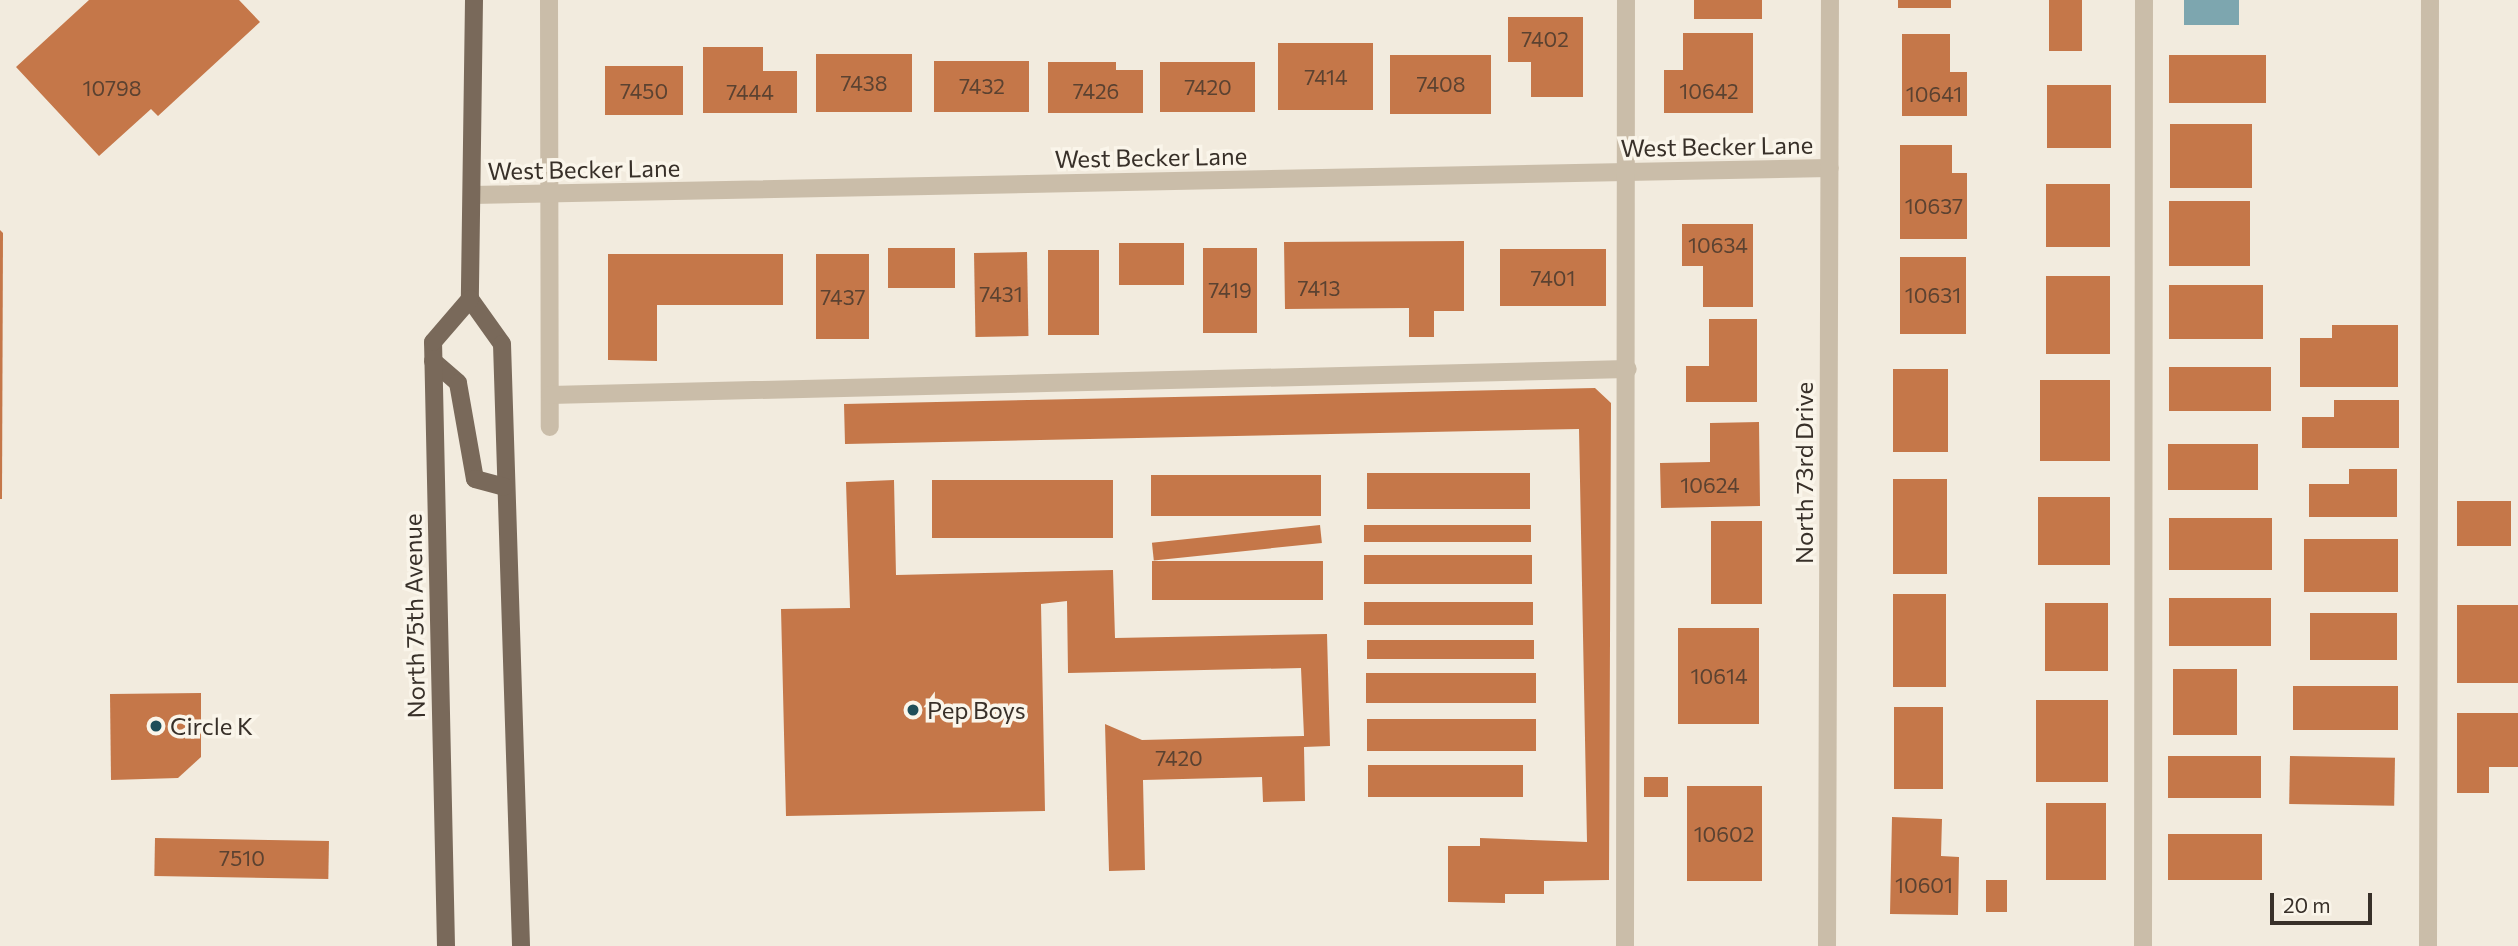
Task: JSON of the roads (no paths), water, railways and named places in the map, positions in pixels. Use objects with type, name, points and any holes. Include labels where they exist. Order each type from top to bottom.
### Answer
[{"type":"main road","points":[[474,0],[470,299],[502,344],[504,487],[521,946]]},
{"type":"main road","name":"North 75th Avenue","points":[[446,946],[433,342],[470,299]]},
{"type":"main road","points":[[433,361],[458,383],[475,479],[504,487]]},
{"type":"street","points":[[549,0],[550,427]]},
{"type":"street","points":[[1625,946],[1628,369],[1626,0]]},
{"type":"street","name":"North 73rd Drive","points":[[1827,946],[1830,0]]},
{"type":"street","points":[[2143,946],[2144,0]]},
{"type":"street","points":[[2428,946],[2430,0]]},
{"type":"street","name":"West Becker Lane","points":[[472,195],[1830,168]]},
{"type":"street","points":[[550,395],[1628,369]]},
{"type":"water","points":[[2184,0],[2239,0],[2239,25],[2184,25]]},
{"type":"place","name":"Pep Boys","points":[[913,710]]},
{"type":"place","name":"Circle K","points":[[156,726]]}]
